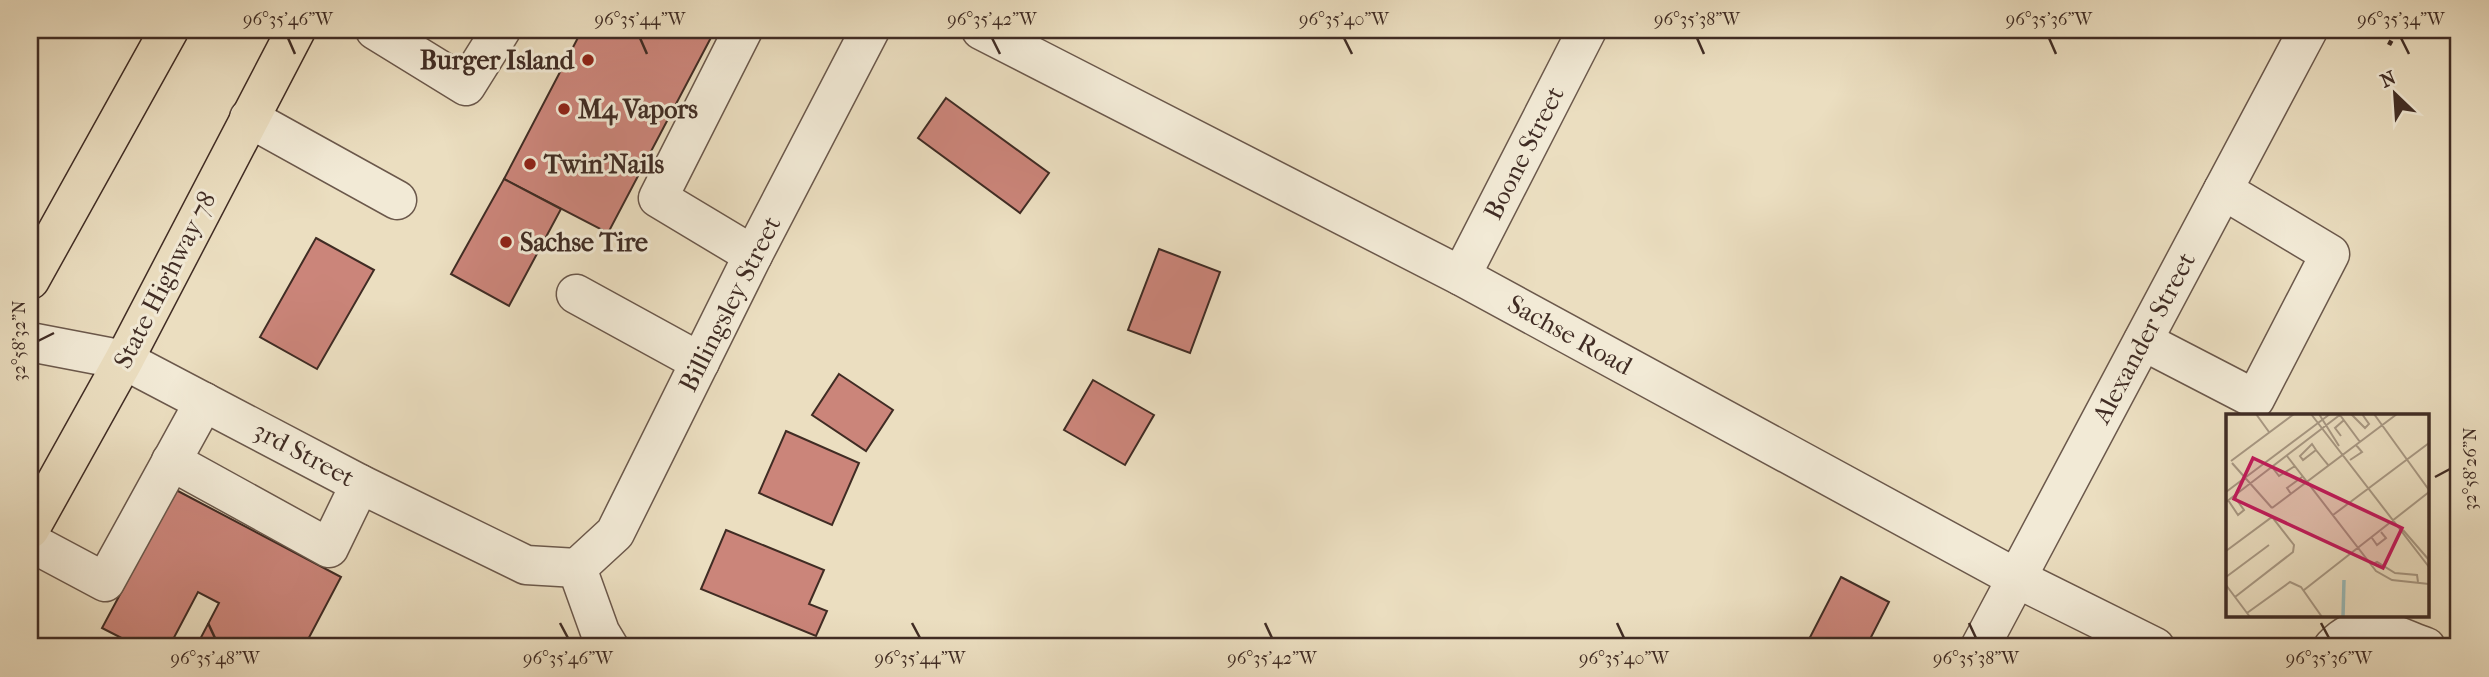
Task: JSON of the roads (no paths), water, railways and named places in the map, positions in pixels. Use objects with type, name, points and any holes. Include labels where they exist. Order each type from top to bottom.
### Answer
[{"type":"main road","points":[[30,280],[169,30]]},
{"type":"main road","name":"State Highway 78","points":[[30,529],[124,360],[296,30]]},
{"type":"street","points":[[374,30],[467,86],[501,30]]},
{"type":"street","points":[[743,30],[658,198],[753,255]]},
{"type":"street","name":"Billingsley Street","points":[[577,568],[615,533],[753,255],[870,30]]},
{"type":"street","name":"Sachse Road","points":[[981,30],[1461,276],[2016,578],[2155,647]]},
{"type":"street","name":"Boone Street","points":[[1461,276],[1587,30]]},
{"type":"street","name":"Alexander Street","points":[[1980,647],[2308,30]]},
{"type":"street","points":[[249,118],[397,200]]},
{"type":"street","points":[[2143,341],[2255,399],[2330,254],[2223,190]]},
{"type":"street","points":[[576,294],[700,362]]},
{"type":"street","name":"3rd Street","points":[[30,342],[124,360],[360,484],[526,565],[577,568]]},
{"type":"street","points":[[30,542],[105,582],[204,402]]},
{"type":"street","points":[[171,461],[329,548],[360,484]]},
{"type":"street","points":[[577,568],[600,632],[610,647]]},
{"type":"street","points":[[2333,647],[2357,629],[2383,630],[2426,647]]},
{"type":"place","name":"Burger Island","points":[[588,60]]},
{"type":"place","name":"M4 Vapors","points":[[564,109]]},
{"type":"place","name":"Twin'Nails","points":[[530,164]]},
{"type":"place","name":"Sachse Tire","points":[[506,242]]}]
